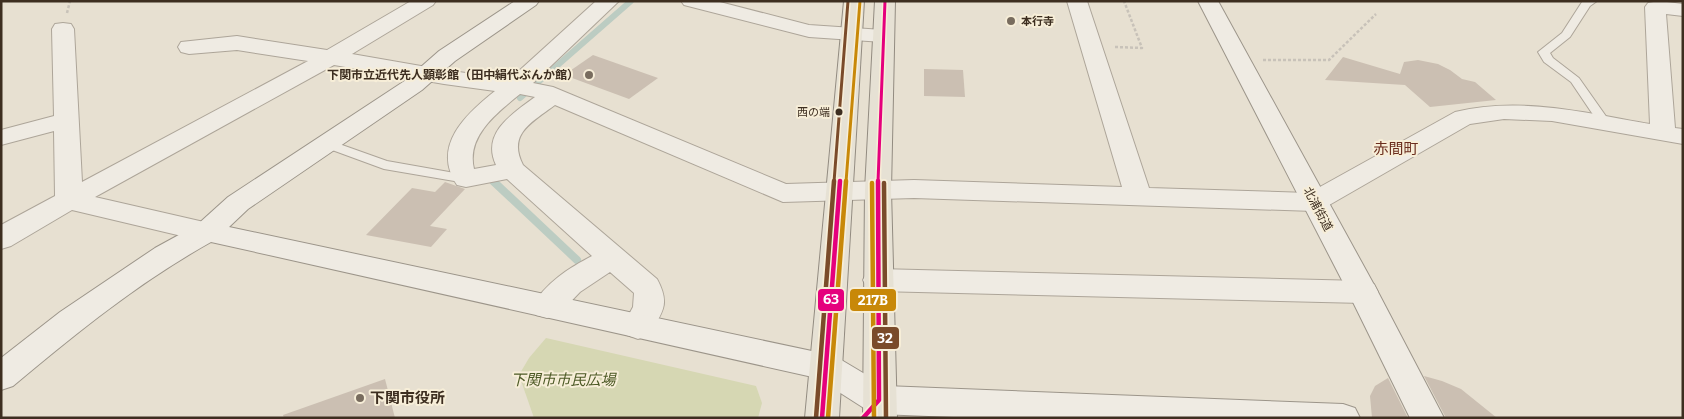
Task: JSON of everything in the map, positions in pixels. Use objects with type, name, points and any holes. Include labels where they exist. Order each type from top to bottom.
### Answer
[{"type":"main road","points":[[822,418],[854,1]]},
{"type":"main road","points":[[874,412],[878,280],[878,190],[885,1]]},
{"type":"street","points":[[1,239],[331,57],[426,1]]},
{"type":"street","points":[[1,377],[71,320],[166,255],[207,232],[238,203],[328,144],[429,73],[447,56],[529,1]]},
{"type":"street","points":[[609,1],[533,90],[515,127],[504,144],[505,153],[512,170],[646,287],[651,295],[650,302],[638,326]]},
{"type":"street","points":[[691,1],[809,31],[884,36]]},
{"type":"street","points":[[1077,1],[1138,196]]},
{"type":"street","name":"北浦街道","points":[[1208,1],[1363,292],[1426,418]]},
{"type":"street","points":[[189,47],[237,43],[533,90],[783,193],[878,190],[1314,202],[1464,117],[1513,112],[1552,114],[1673,134],[1655,6],[1683,10]]},
{"type":"street","points":[[63,29],[69,200]]},
{"type":"street","points":[[512,170],[466,179],[460,171],[459,159],[466,138],[485,113],[533,90]]},
{"type":"street","points":[[1,138],[66,120]]},
{"type":"street","points":[[69,200],[547,307],[826,366],[874,412],[1343,418]]},
{"type":"street","points":[[547,307],[562,289],[572,281],[613,257]]},
{"type":"street","points":[[878,280],[1363,292]]},
{"type":"lane","points":[[1592,1],[1586,4],[1566,35],[1544,52],[1548,60],[1574,80],[1604,122]]},
{"type":"lane","points":[[328,144],[384,165],[466,179]]},
{"type":"path","points":[[1091,46],[1142,48],[1124,1]]},
{"type":"path","points":[[1255,60],[1329,60],[1376,14]]},
{"type":"green space","name":"下関市市民広場","points":[[546,338],[756,386],[762,403],[758,418],[534,418],[519,375],[529,358]]},
{"type":"building","name":"下関市立近代先人顕彰館（田中絹代ぶんか館）","points":[[593,55],[658,78],[629,99],[564,75]]},
{"type":"building","points":[[1343,57],[1400,74],[1404,62],[1418,60],[1438,64],[1462,79],[1475,82],[1496,100],[1430,107],[1405,85],[1325,80]]},
{"type":"building","points":[[924,69],[963,70],[965,97],[924,96]]},
{"type":"building","points":[[445,182],[465,189],[430,226],[447,229],[431,247],[366,235],[412,188],[435,192]]},
{"type":"building","points":[[1424,376],[1461,389],[1497,418],[1446,418]]},
{"type":"building","points":[[1388,378],[1408,418],[1372,418],[1370,396],[1375,386]]},
{"type":"building","name":"下関市役所","points":[[385,379],[395,418],[284,418],[283,415]]},
{"type":"waterway","points":[[520,98],[631,1]]},
{"type":"waterway","points":[[493,181],[577,260]]},
{"type":"transit line","name":"32","points":[[816,418],[848,1]]},
{"type":"transit line","name":"217B","points":[[828,418],[860,1]]},
{"type":"transit line","name":"63","points":[[863,418],[879,400],[878,190],[885,1]]},
{"type":"transit line","name":"63","points":[[822,418],[840,181]]},
{"type":"transit line","name":"217B","points":[[872,183],[874,418]]},
{"type":"transit line","name":"32","points":[[884,183],[886,418]]},
{"type":"place","name":"本行寺","points":[[1011,21]]},
{"type":"place","name":"下関市立近代先人顕彰館（田中絹代ぶんか館）","points":[[589,75]]},
{"type":"place","name":"西の端","points":[[839,112]]},
{"type":"place","name":"下関市役所","points":[[360,398]]},
{"type":"district","name":"赤間町","points":[[1396,149]]}]
